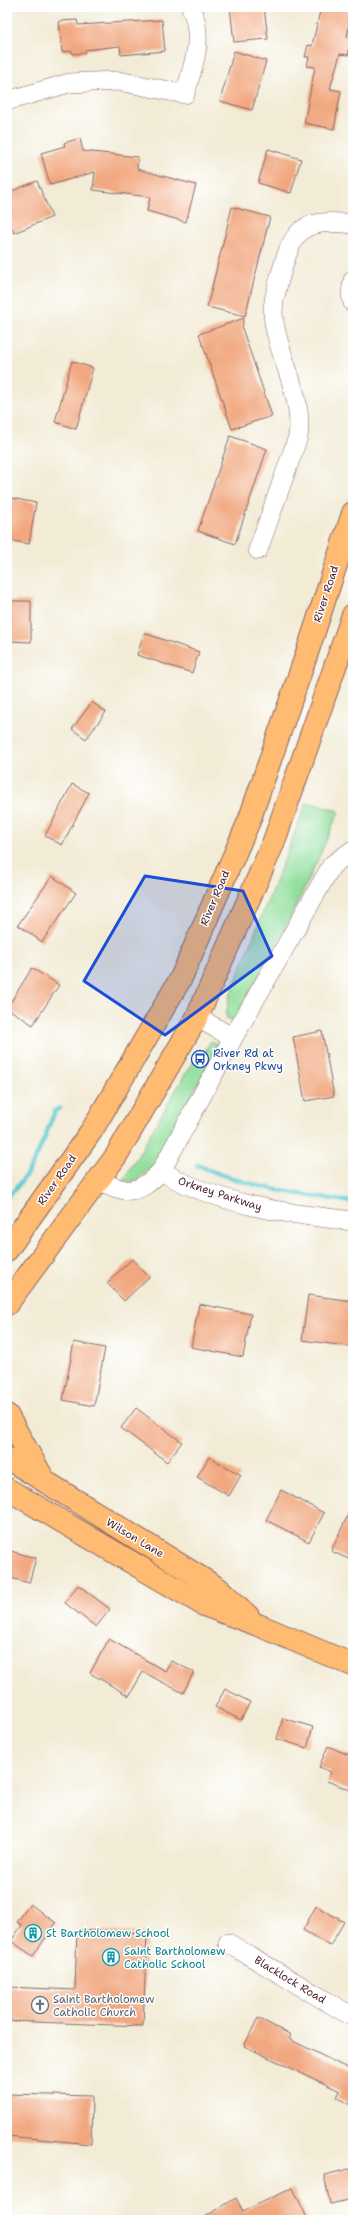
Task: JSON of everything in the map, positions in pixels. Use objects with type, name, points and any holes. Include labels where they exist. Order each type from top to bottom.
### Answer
[{"type":"main road","name":"River Road","points":[[7,1250],[92,1130],[181,978],[249,821],[307,653],[353,512]]},
{"type":"main road","points":[[8,1305],[116,1156],[198,1017],[273,844],[353,615]]},
{"type":"main road","points":[[7,1416],[47,1484]]},
{"type":"main road","name":"Wilson Lane","points":[[7,1458],[219,1589],[258,1625]]},
{"type":"main road","name":"Wilson Lane","points":[[7,1488],[32,1505],[204,1605],[258,1625],[353,1665]]},
{"type":"main road","points":[[7,1500],[32,1505]]},
{"type":"street","points":[[7,101],[69,83],[118,81],[185,94],[198,54],[196,20],[191,7]]},
{"type":"street","points":[[258,550],[298,437],[301,420],[296,395],[278,344],[273,320],[274,298],[286,255],[293,238],[306,227],[321,222],[353,224]]},
{"type":"street","points":[[353,280],[351,294],[353,302]]},
{"type":"street","points":[[98,1180],[120,1190],[130,1191],[142,1187],[161,1171],[233,1038],[332,865],[353,850]]},
{"type":"street","points":[[198,1017],[233,1038]]},
{"type":"street","name":"Orkney Parkway","points":[[161,1171],[181,1183],[247,1204],[306,1216],[353,1221]]},
{"type":"street","name":"Blacklock Road","points":[[228,1943],[353,2017]]},
{"type":"highlighted area","points":[[145,876],[243,891],[272,956],[165,1035],[84,981]]},
{"type":"green space","points":[[307,802],[339,811],[289,918],[233,1021],[227,1018],[226,1015],[229,998]]},
{"type":"green space","points":[[211,1041],[217,1044],[210,1062],[153,1166],[135,1181],[123,1181],[193,1061],[198,1064]]},
{"type":"building","points":[[230,7],[264,7],[268,39],[234,42]]},
{"type":"building","points":[[321,7],[353,7],[347,37],[352,38],[348,55],[340,54],[330,89],[341,91],[334,129],[304,123],[315,67],[307,66],[309,57],[305,57],[308,45],[312,46]]},
{"type":"building","points":[[77,20],[78,25],[162,20],[165,51],[121,55],[120,46],[85,50],[85,53],[73,54],[72,51],[62,52],[59,21]]},
{"type":"building","points":[[234,51],[266,61],[252,110],[220,101]]},
{"type":"building","points":[[80,138],[83,151],[138,157],[137,169],[196,185],[186,222],[147,211],[150,197],[93,190],[95,172],[50,185],[41,153],[65,146],[64,143]]},
{"type":"building","points":[[268,149],[301,159],[291,193],[258,183]]},
{"type":"building","points":[[37,181],[52,217],[14,233],[7,216],[7,193]]},
{"type":"building","points":[[232,207],[270,217],[245,316],[207,307]]},
{"type":"building","points":[[244,318],[242,328],[272,416],[232,429],[199,334]]},
{"type":"building","points":[[72,361],[93,368],[76,429],[55,422]]},
{"type":"building","points":[[230,436],[267,449],[235,544],[198,531]]},
{"type":"building","points":[[7,497],[36,503],[29,544],[7,540]]},
{"type":"building","points":[[7,601],[31,601],[31,642],[7,641]]},
{"type":"building","points":[[144,633],[199,652],[192,673],[137,655]]},
{"type":"building","points":[[92,702],[106,712],[86,739],[72,729]]},
{"type":"building","points":[[72,784],[89,793],[62,845],[45,836]]},
{"type":"building","points":[[52,876],[76,893],[42,942],[18,925]]},
{"type":"building","points":[[32,968],[59,985],[33,1025],[7,1008]]},
{"type":"building","points":[[322,1031],[334,1096],[305,1101],[293,1037]]},
{"type":"building","points":[[132,1259],[149,1277],[124,1301],[107,1283]]},
{"type":"building","points":[[308,1295],[353,1301],[353,1347],[302,1340]]},
{"type":"building","points":[[199,1304],[251,1314],[243,1357],[191,1347]]},
{"type":"building","points":[[74,1342],[105,1348],[94,1406],[63,1400]]},
{"type":"building","points":[[136,1408],[182,1442],[167,1462],[121,1428]]},
{"type":"building","points":[[209,1457],[241,1475],[229,1496],[197,1477]]},
{"type":"building","points":[[281,1490],[324,1513],[309,1542],[266,1520]]},
{"type":"building","points":[[353,1504],[353,1561],[331,1551]]},
{"type":"building","points":[[7,1550],[36,1558],[29,1583],[7,1577]]},
{"type":"building","points":[[78,1585],[110,1609],[96,1627],[65,1603]]},
{"type":"building","points":[[109,1639],[165,1671],[171,1661],[194,1672],[183,1693],[143,1672],[129,1696],[90,1673]]},
{"type":"building","points":[[225,1689],[250,1702],[241,1720],[215,1707]]},
{"type":"building","points":[[283,1718],[313,1727],[307,1748],[277,1739]]},
{"type":"building","points":[[328,1746],[353,1757],[353,1791],[327,1781],[331,1772],[319,1767]]},
{"type":"building","name":"St Bartholomew School","points":[[30,1904],[56,1923],[33,1956],[11,1941],[22,1925],[17,1922]]},
{"type":"building","points":[[316,1906],[344,1922],[330,1946],[303,1930]]},
{"type":"building","name":"Saint Bartholomew Catholic School","points":[[77,1930],[147,1933],[143,2026],[7,2021],[7,1987],[75,1990]]},
{"type":"building","points":[[258,2018],[291,2035],[289,2039],[351,2070],[353,2067],[353,2106],[337,2097],[340,2091],[244,2046]]},
{"type":"building","points":[[7,2094],[92,2096],[91,2144],[7,2136]]},
{"type":"building","points":[[353,2168],[353,2199],[330,2204],[324,2175]]},
{"type":"building","points":[[293,2188],[308,2220],[200,2220],[236,2198],[243,2211]]},
{"type":"waterway","points":[[7,1197],[24,1178],[30,1168],[41,1146],[55,1111],[60,1108]]},
{"type":"waterway","points":[[197,1165],[216,1173],[254,1185],[353,1202]]},
{"type":"place","name":"River Rd at Orkney Pkwy","points":[[200,1059]]},
{"type":"place","name":"St Bartholomew School","points":[[33,1933]]},
{"type":"place","name":"Saint Bartholomew Catholic School","points":[[111,1957]]},
{"type":"place","name":"Saint Bartholomew Catholic Church","points":[[40,2005]]}]
